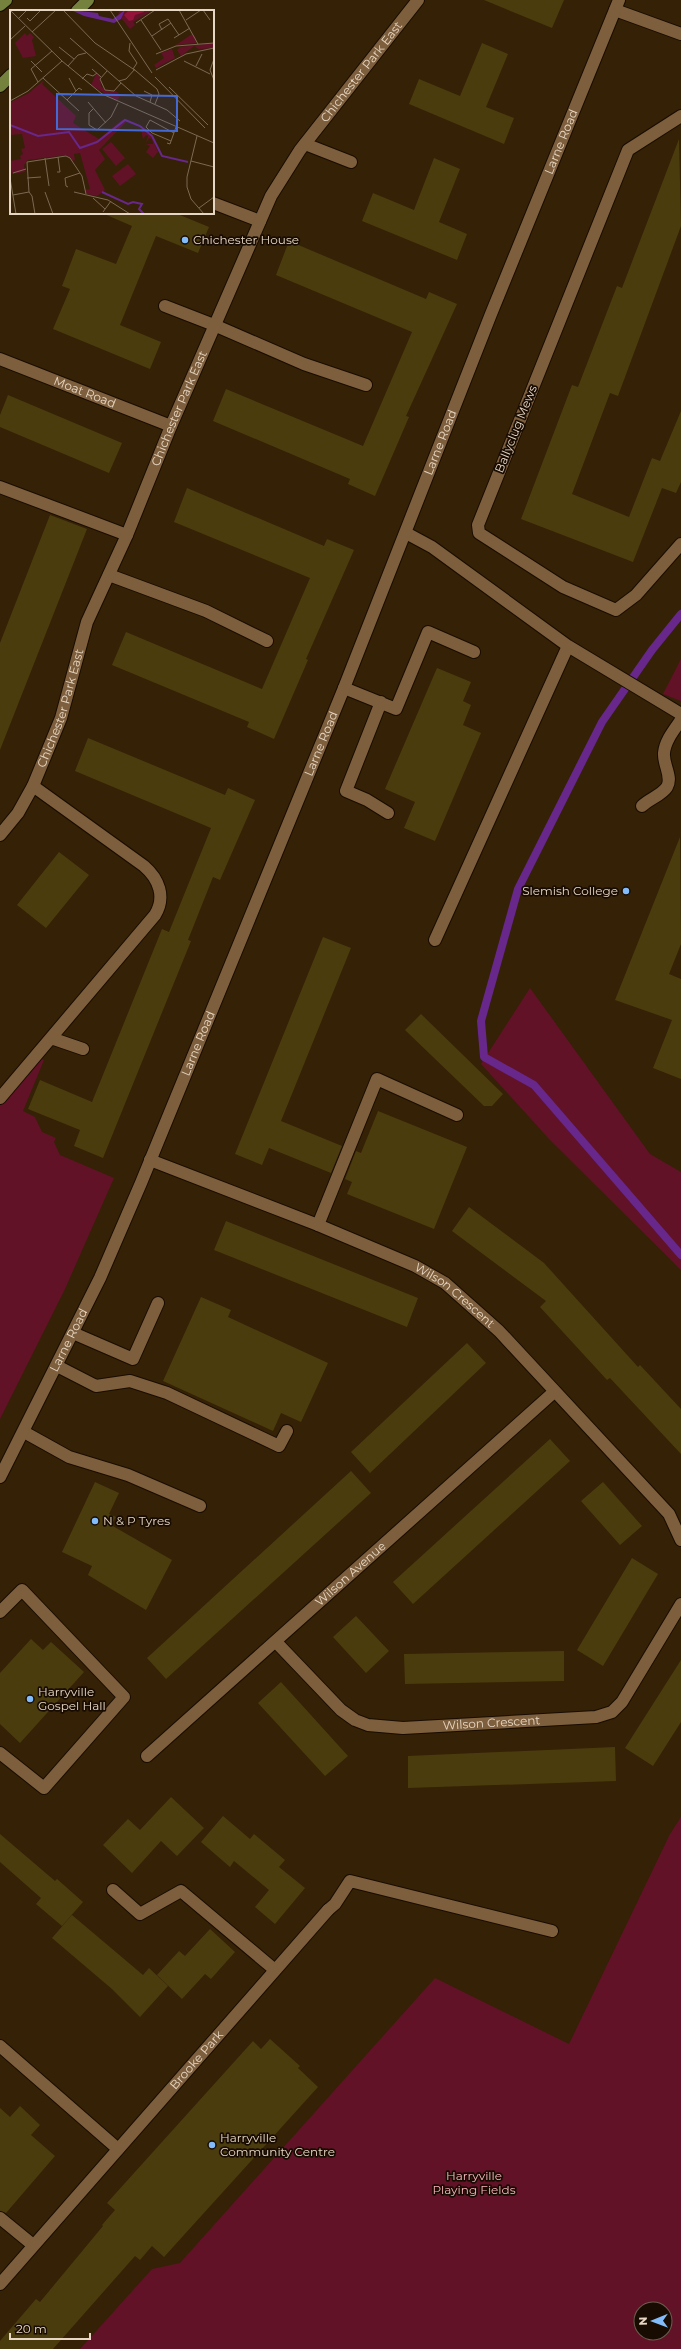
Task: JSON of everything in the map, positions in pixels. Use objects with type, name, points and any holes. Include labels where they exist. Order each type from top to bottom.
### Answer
[{"type":"main road","points":[[0,5],[6,0]]},
{"type":"main road","points":[[78,10],[88,0]]},
{"type":"main road","points":[[0,86],[10,76]]},
{"type":"street","name":"Chichester Park East","points":[[0,835],[18,813],[33,786],[63,711],[87,622],[127,535],[170,426],[271,196],[305,144],[418,0]]},
{"type":"street","points":[[617,5],[681,34]]},
{"type":"street","name":"Larne Road","points":[[0,1477],[24,1432],[100,1278],[150,1160],[344,688],[491,314],[617,5]]},
{"type":"street","name":"Ballyclug Mews","points":[[681,116],[628,150],[478,525],[479,533],[563,587],[616,610],[636,595],[681,544]]},
{"type":"street","points":[[305,144],[351,162]]},
{"type":"street","points":[[214,203],[260,221]]},
{"type":"street","points":[[165,306],[214,325],[304,364],[366,384]]},
{"type":"street","name":"Moat Road","points":[[0,358],[170,426]]},
{"type":"street","points":[[0,487],[127,535]]},
{"type":"street","points":[[406,533],[425,542],[568,646],[681,714]]},
{"type":"street","points":[[109,575],[206,611],[267,641]]},
{"type":"street","points":[[344,688],[396,709],[428,632],[474,652]]},
{"type":"street","points":[[435,940],[568,646]]},
{"type":"street","points":[[381,702],[346,791],[367,800],[388,813]]},
{"type":"street","points":[[642,806],[668,786],[669,778],[664,758],[665,745],[681,720]]},
{"type":"street","points":[[0,1098],[155,915],[160,904],[161,895],[155,878],[144,866],[33,786]]},
{"type":"street","points":[[51,1038],[83,1049]]},
{"type":"street","points":[[318,1225],[377,1079],[457,1115]]},
{"type":"street","name":"Wilson Crescent","points":[[150,1160],[318,1225],[415,1266],[445,1283],[500,1332],[554,1392],[669,1514],[681,1540]]},
{"type":"street","points":[[73,1333],[133,1359],[158,1303]]},
{"type":"street","points":[[57,1366],[96,1386],[130,1381],[167,1393],[279,1446],[287,1431]]},
{"type":"street","name":"Wilson Avenue","points":[[146,1756],[276,1642],[554,1392]]},
{"type":"street","points":[[24,1432],[69,1457],[128,1475],[200,1506]]},
{"type":"street","points":[[0,1612],[22,1590],[124,1696],[44,1788],[0,1752]]},
{"type":"street","name":"Wilson Crescent","points":[[276,1642],[341,1710],[355,1720],[368,1725],[403,1728],[596,1717],[612,1712],[622,1702],[681,1604]]},
{"type":"street","name":"Brooke Park","points":[[0,2284],[275,1970],[335,1904],[350,1881],[552,1931]]},
{"type":"street","points":[[113,1890],[140,1914],[181,1891],[275,1970]]},
{"type":"street","points":[[0,2046],[118,2150]]},
{"type":"street","points":[[0,2218],[34,2245]]},
{"type":"green space","points":[[681,659],[681,701],[663,694]]},
{"type":"green space","points":[[530,988],[650,1154],[681,1172],[681,1270],[550,1140],[481,1064]]},
{"type":"green space","points":[[39,1057],[44,1060],[23,1111],[35,1117],[42,1132],[56,1138],[54,1142],[60,1155],[114,1178],[65,1289],[0,1419],[0,1103]]},
{"type":"green space","name":"Harryville Playing Fields","points":[[681,1817],[681,2349],[80,2349],[152,2269],[180,2263],[435,1978],[569,2044],[670,1834]]},
{"type":"building","points":[[484,0],[564,0],[552,28]]},
{"type":"building","points":[[482,43],[508,54],[486,107],[514,118],[504,144],[409,104],[419,79],[460,96]]},
{"type":"building","points":[[679,139],[681,226],[618,396],[610,393],[572,494],[629,517],[652,458],[660,461],[681,411],[681,482],[676,493],[662,488],[633,562],[521,519],[572,385],[578,387],[617,286],[622,288]]},
{"type":"building","points":[[434,158],[460,169],[439,222],[467,234],[457,260],[362,221],[373,193],[414,210]]},
{"type":"building","points":[[104,214],[177,214],[209,227],[198,253],[156,236],[120,325],[161,342],[150,369],[53,329],[70,289],[62,286],[76,249],[116,264],[132,226]]},
{"type":"building","points":[[289,241],[426,299],[429,292],[457,304],[406,416],[409,417],[375,496],[348,484],[350,479],[213,421],[226,389],[363,446],[412,332],[276,275]]},
{"type":"building","points":[[8,395],[122,443],[109,473],[0,427],[0,415]]},
{"type":"building","points":[[187,488],[324,546],[327,539],[354,550],[306,659],[308,660],[274,739],[247,727],[249,722],[112,665],[126,632],[262,689],[310,578],[174,522]]},
{"type":"building","points":[[50,515],[87,529],[0,750],[0,643]]},
{"type":"building","points":[[437,668],[471,682],[463,701],[471,705],[463,725],[481,733],[435,841],[404,828],[415,802],[385,789]]},
{"type":"building","points":[[88,738],[225,795],[228,788],[255,800],[220,880],[213,877],[188,940],[191,941],[103,1158],[74,1146],[80,1130],[28,1109],[40,1080],[92,1102],[162,929],[169,932],[211,828],[75,771]]},
{"type":"building","points":[[680,837],[681,944],[669,974],[681,979],[681,1079],[653,1068],[672,1020],[615,1000]]},
{"type":"building","points":[[59,852],[89,875],[46,928],[17,905]]},
{"type":"building","points":[[323,937],[351,948],[281,1121],[342,1146],[331,1173],[269,1148],[262,1165],[235,1154]]},
{"type":"building","points":[[421,1014],[503,1094],[492,1106],[484,1106],[405,1030]]},
{"type":"building","points":[[378,1111],[467,1147],[434,1229],[347,1194],[352,1182],[345,1179],[356,1151],[361,1153]]},
{"type":"building","points":[[469,1207],[544,1263],[638,1367],[640,1365],[681,1409],[681,1454],[610,1378],[607,1380],[540,1307],[546,1301],[452,1231]]},
{"type":"building","points":[[226,1221],[418,1298],[407,1327],[214,1250]]},
{"type":"building","points":[[201,1297],[231,1310],[228,1317],[328,1363],[301,1422],[281,1413],[273,1431],[163,1381]]},
{"type":"building","points":[[467,1343],[486,1363],[370,1473],[351,1452]]},
{"type":"building","points":[[550,1439],[570,1461],[413,1604],[393,1582]]},
{"type":"building","points":[[351,1471],[371,1493],[166,1679],[147,1658]]},
{"type":"building","points":[[95,1482],[119,1493],[109,1514],[116,1517],[111,1525],[172,1560],[146,1610],[88,1575],[92,1566],[62,1552]]},
{"type":"building","points":[[603,1482],[642,1526],[620,1545],[581,1501]]},
{"type":"building","points":[[632,1558],[658,1574],[603,1666],[577,1650]]},
{"type":"building","points":[[356,1616],[389,1651],[366,1673],[333,1637]]},
{"type":"building","name":"Harryville Gospel Hall","points":[[31,1639],[43,1650],[51,1642],[84,1672],[20,1743],[0,1724],[0,1673]]},
{"type":"building","points":[[564,1651],[564,1681],[405,1684],[404,1654]]},
{"type":"building","points":[[681,1660],[681,1722],[653,1766],[625,1748]]},
{"type":"building","points":[[281,1682],[348,1756],[325,1776],[258,1703]]},
{"type":"building","points":[[615,1747],[616,1781],[408,1788],[408,1756]]},
{"type":"building","points":[[171,1797],[204,1828],[177,1856],[161,1841],[132,1873],[103,1845],[128,1819],[140,1830]]},
{"type":"building","points":[[223,1816],[250,1839],[254,1834],[285,1860],[279,1867],[305,1888],[275,1924],[255,1907],[269,1890],[234,1861],[230,1867],[201,1842]]},
{"type":"building","points":[[0,1834],[55,1881],[57,1879],[83,1902],[62,1926],[36,1904],[41,1898],[0,1862]]},
{"type":"building","points":[[72,1915],[143,1975],[149,1968],[168,1986],[140,2017],[112,1989],[52,1938]]},
{"type":"building","points":[[210,1929],[235,1952],[211,1979],[205,1974],[182,1999],[157,1975],[179,1951],[185,1956]]},
{"type":"building","name":"Harryville Community Centre","points":[[270,2039],[300,2066],[298,2068],[318,2087],[164,2257],[152,2246],[140,2260],[135,2256],[53,2349],[0,2349],[0,2341],[36,2299],[40,2302],[115,2210],[107,2203],[253,2041],[261,2049]]},
{"type":"building","points":[[20,2106],[40,2125],[31,2135],[55,2156],[6,2213],[0,2211],[0,2108],[10,2117]]},
{"type":"waterway","points":[[681,614],[652,650],[602,722],[518,889],[481,1021],[484,1057],[534,1085],[681,1255]]},
{"type":"place","name":"Chichester House","points":[[185,240]]},
{"type":"place","name":"Slemish College","points":[[626,891]]},
{"type":"place","name":"N & P Tyres","points":[[95,1521]]},
{"type":"place","name":"Harryville Gospel Hall","points":[[30,1699]]},
{"type":"place","name":"Harryville Community Centre","points":[[212,2145]]}]
